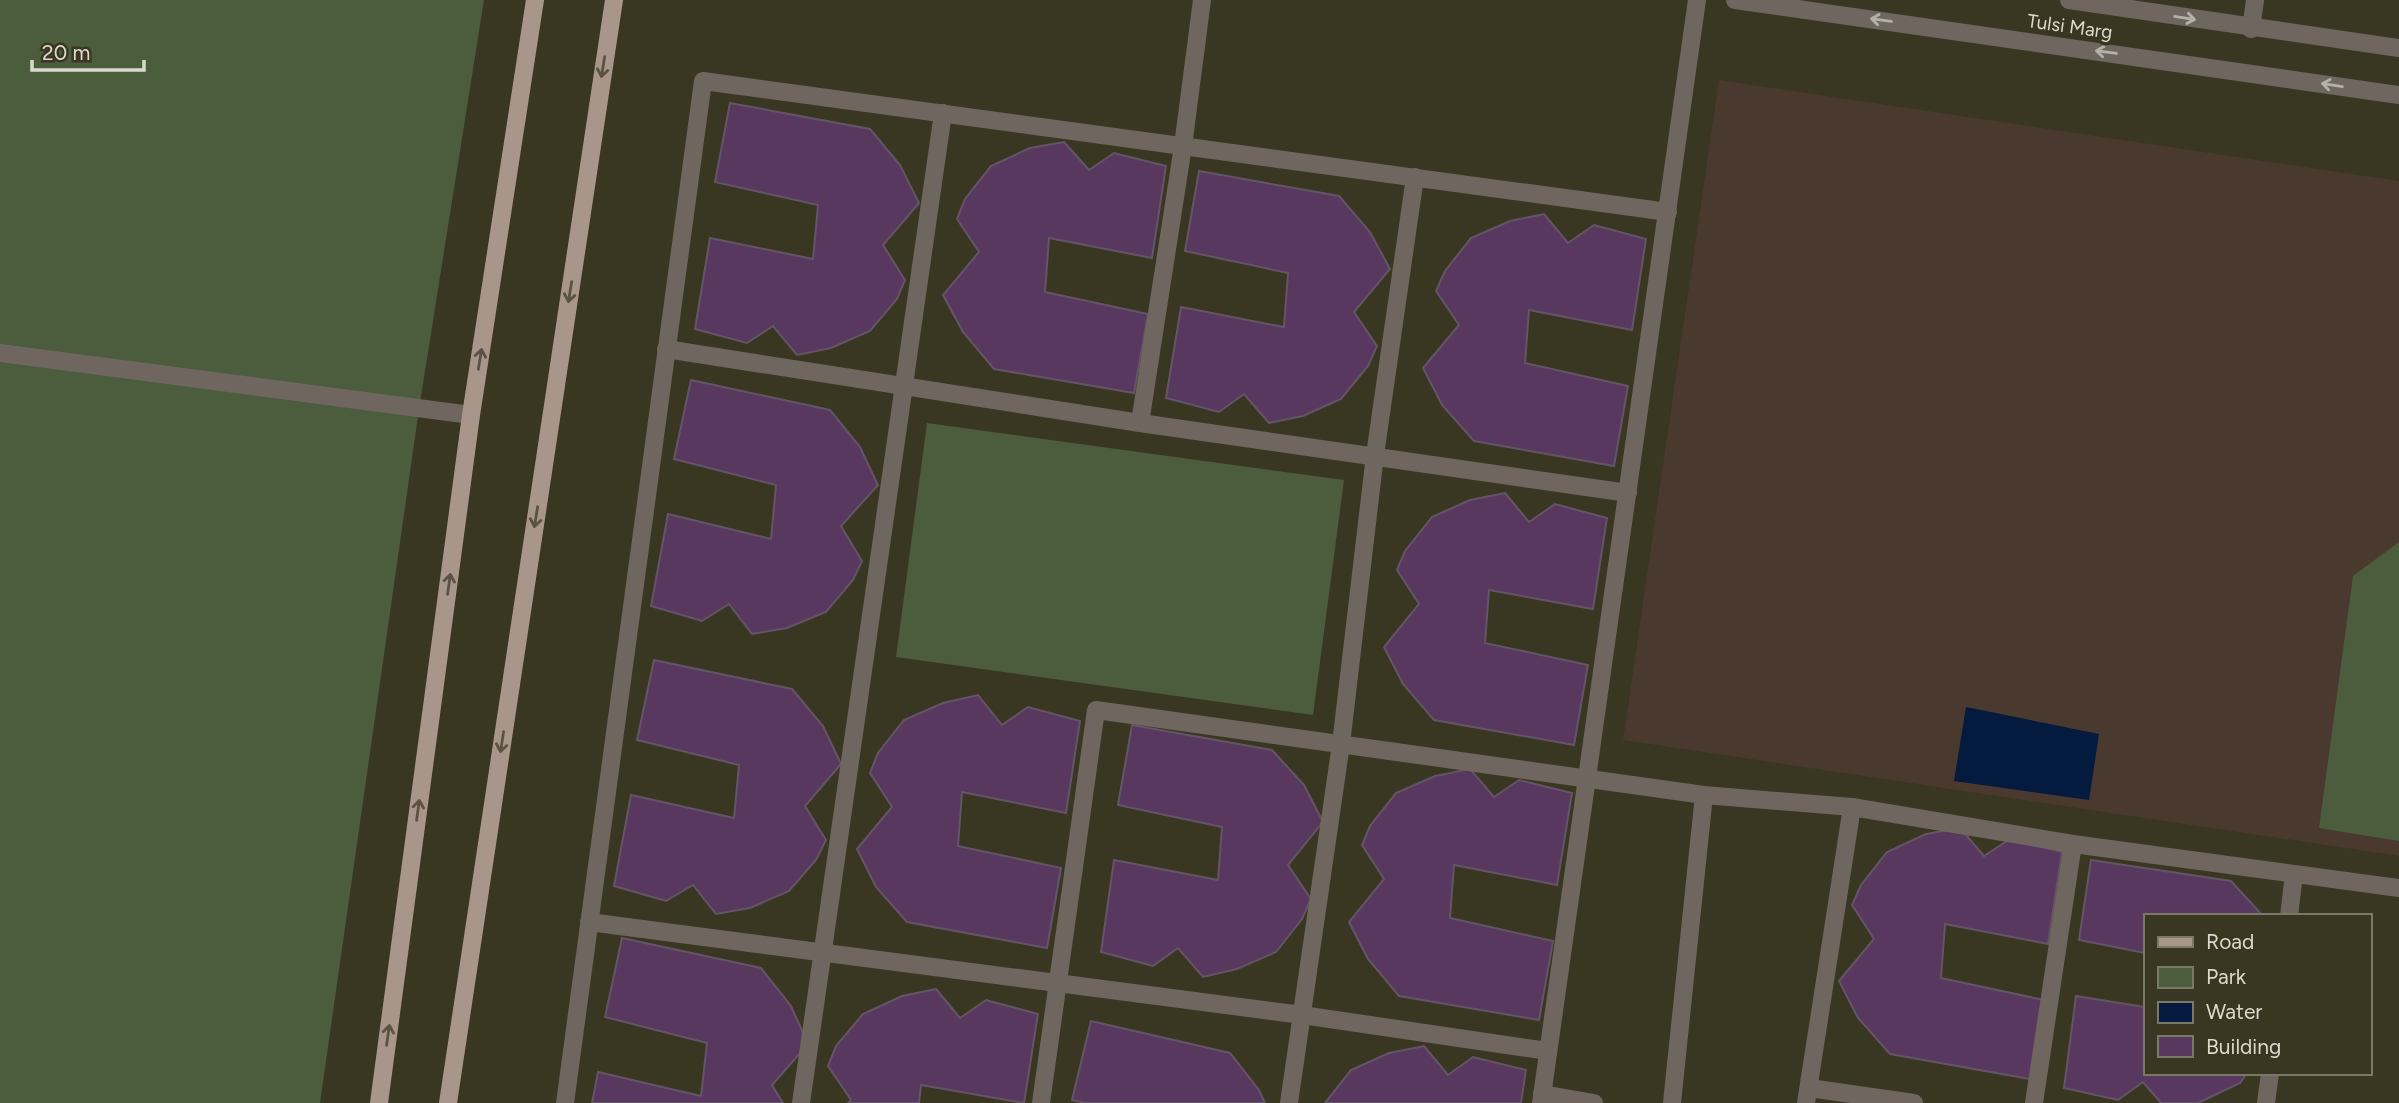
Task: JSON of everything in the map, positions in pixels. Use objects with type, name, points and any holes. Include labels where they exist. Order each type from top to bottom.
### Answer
[{"type":"main road","points":[[379,1103],[471,415],[535,0]]},
{"type":"main road","points":[[448,1103],[614,0]]},
{"type":"street","points":[[1140,424],[1183,146],[1202,0]]},
{"type":"street","points":[[1594,1103],[1542,1098],[1697,0]]},
{"type":"street","name":"Tulsi Marg","points":[[1735,0],[2399,95]]},
{"type":"street","name":"Tulsi Marg","points":[[2069,0],[2251,29],[2399,48]]},
{"type":"street","points":[[2251,29],[2255,0]]},
{"type":"street","points":[[565,1103],[702,81],[1668,212]]},
{"type":"street","points":[[801,1103],[943,113]]},
{"type":"street","points":[[1289,1103],[1341,744],[1375,455],[1415,177]]},
{"type":"street","points":[[666,349],[904,384],[1140,424],[1375,455],[1628,493]]},
{"type":"street","points":[[0,353],[471,415]]},
{"type":"street","points":[[1041,1103],[1096,710],[1704,795],[1852,807],[2074,844],[2399,888]]},
{"type":"street","points":[[1672,1103],[1704,795]]},
{"type":"street","points":[[1852,807],[1807,1096],[1914,1103]]},
{"type":"street","points":[[2034,1103],[2074,844]]},
{"type":"street","points":[[2289,914],[2294,874]]},
{"type":"street","points":[[589,922],[1302,1015],[1548,1051]]},
{"type":"street","points":[[2266,1103],[2270,1075]]},
{"type":"shaded area","points":[[1719,80],[2399,181],[2399,856],[1623,740]]},
{"type":"green space","points":[[0,0],[484,0],[419,409],[320,1103],[0,1103]]},
{"type":"green space","points":[[927,423],[1344,480],[1313,715],[896,657]]},
{"type":"green space","points":[[2399,542],[2399,841],[2319,828],[2353,576]]},
{"type":"water","points":[[1966,707],[2099,734],[2089,800],[1954,781]]},
{"type":"building","points":[[730,103],[870,129],[900,165],[919,203],[883,245],[905,280],[897,299],[870,331],[831,348],[797,355],[773,326],[747,343],[695,329],[710,238],[813,259],[818,205],[715,182]]},
{"type":"building","points":[[1064,142],[1089,170],[1114,153],[1166,166],[1152,258],[1049,238],[1045,292],[1148,314],[1134,393],[994,369],[963,332],[943,295],[979,252],[957,219],[965,199],[991,166],[1030,148]]},
{"type":"building","points":[[1199,171],[1339,196],[1370,232],[1390,269],[1354,312],[1377,346],[1368,366],[1341,399],[1303,416],[1269,423],[1244,394],[1219,412],[1166,398],[1181,307],[1284,327],[1288,273],[1185,251]]},
{"type":"building","points":[[1544,214],[1568,243],[1594,225],[1646,239],[1632,330],[1529,310],[1525,363],[1628,386],[1614,466],[1474,441],[1442,405],[1423,368],[1459,325],[1436,291],[1445,271],[1471,238],[1510,221]]},
{"type":"building","points":[[691,380],[830,410],[860,447],[878,485],[841,526],[862,561],[853,580],[826,612],[787,628],[752,634],[729,604],[702,621],[651,606],[668,514],[771,539],[776,485],[674,459]]},
{"type":"building","points":[[1505,493],[1529,522],[1555,504],[1607,518],[1593,609],[1489,590],[1485,643],[1588,665],[1574,745],[1434,720],[1403,684],[1384,647],[1419,604],[1397,570],[1405,551],[1432,517],[1470,500]]},
{"type":"building","points":[[654,660],[792,689],[823,726],[841,764],[805,806],[826,840],[816,860],[789,891],[750,908],[716,914],[693,885],[666,901],[614,886],[631,795],[734,818],[739,765],[637,740]]},
{"type":"building","points":[[978,695],[1002,725],[1028,707],[1080,721],[1066,813],[962,792],[958,846],[1061,868],[1047,948],[907,922],[876,887],[857,849],[892,807],[870,773],[878,753],[904,720],[943,703]]},
{"type":"building","points":[[1132,725],[1272,750],[1304,785],[1323,822],[1288,865],[1311,899],[1302,919],[1276,952],[1237,969],[1203,977],[1178,948],[1153,966],[1101,952],[1114,860],[1218,880],[1222,827],[1118,805]]},
{"type":"building","points":[[1470,769],[1494,797],[1519,780],[1572,793],[1557,885],[1454,865],[1450,918],[1553,941],[1539,1020],[1399,996],[1368,959],[1349,922],[1384,879],[1362,845],[1370,826],[1396,793],[1435,776]]},
{"type":"building","points":[[1960,828],[1984,856],[2010,839],[2062,852],[2048,944],[1945,924],[1941,978],[2044,1000],[2030,1079],[1890,1054],[1858,1018],[1839,981],[1874,939],[1852,905],[1861,885],[1887,852],[1926,834]]},
{"type":"building","points":[[2091,860],[2231,881],[2261,914],[2144,914],[2144,953],[2079,940]]},
{"type":"building","points":[[622,938],[761,968],[791,1006],[808,1044],[772,1085],[783,1103],[592,1103],[598,1072],[701,1096],[707,1043],[605,1017]]},
{"type":"building","points":[[936,989],[960,1018],[986,1000],[1038,1014],[1024,1103],[921,1085],[919,1103],[848,1103],[851,1100],[828,1066],[836,1046],[863,1014],[902,996]]},
{"type":"building","points":[[2076,996],[2144,1007],[2144,1075],[2246,1075],[2240,1083],[2198,1103],[2161,1103],[2143,1082],[2118,1100],[2064,1088]]},
{"type":"building","points":[[1091,1021],[1230,1053],[1259,1090],[1265,1103],[1085,1103],[1072,1100]]},
{"type":"building","points":[[1424,1046],[1448,1075],[1473,1057],[1526,1070],[1521,1103],[1325,1103],[1351,1070],[1389,1053]]}]
